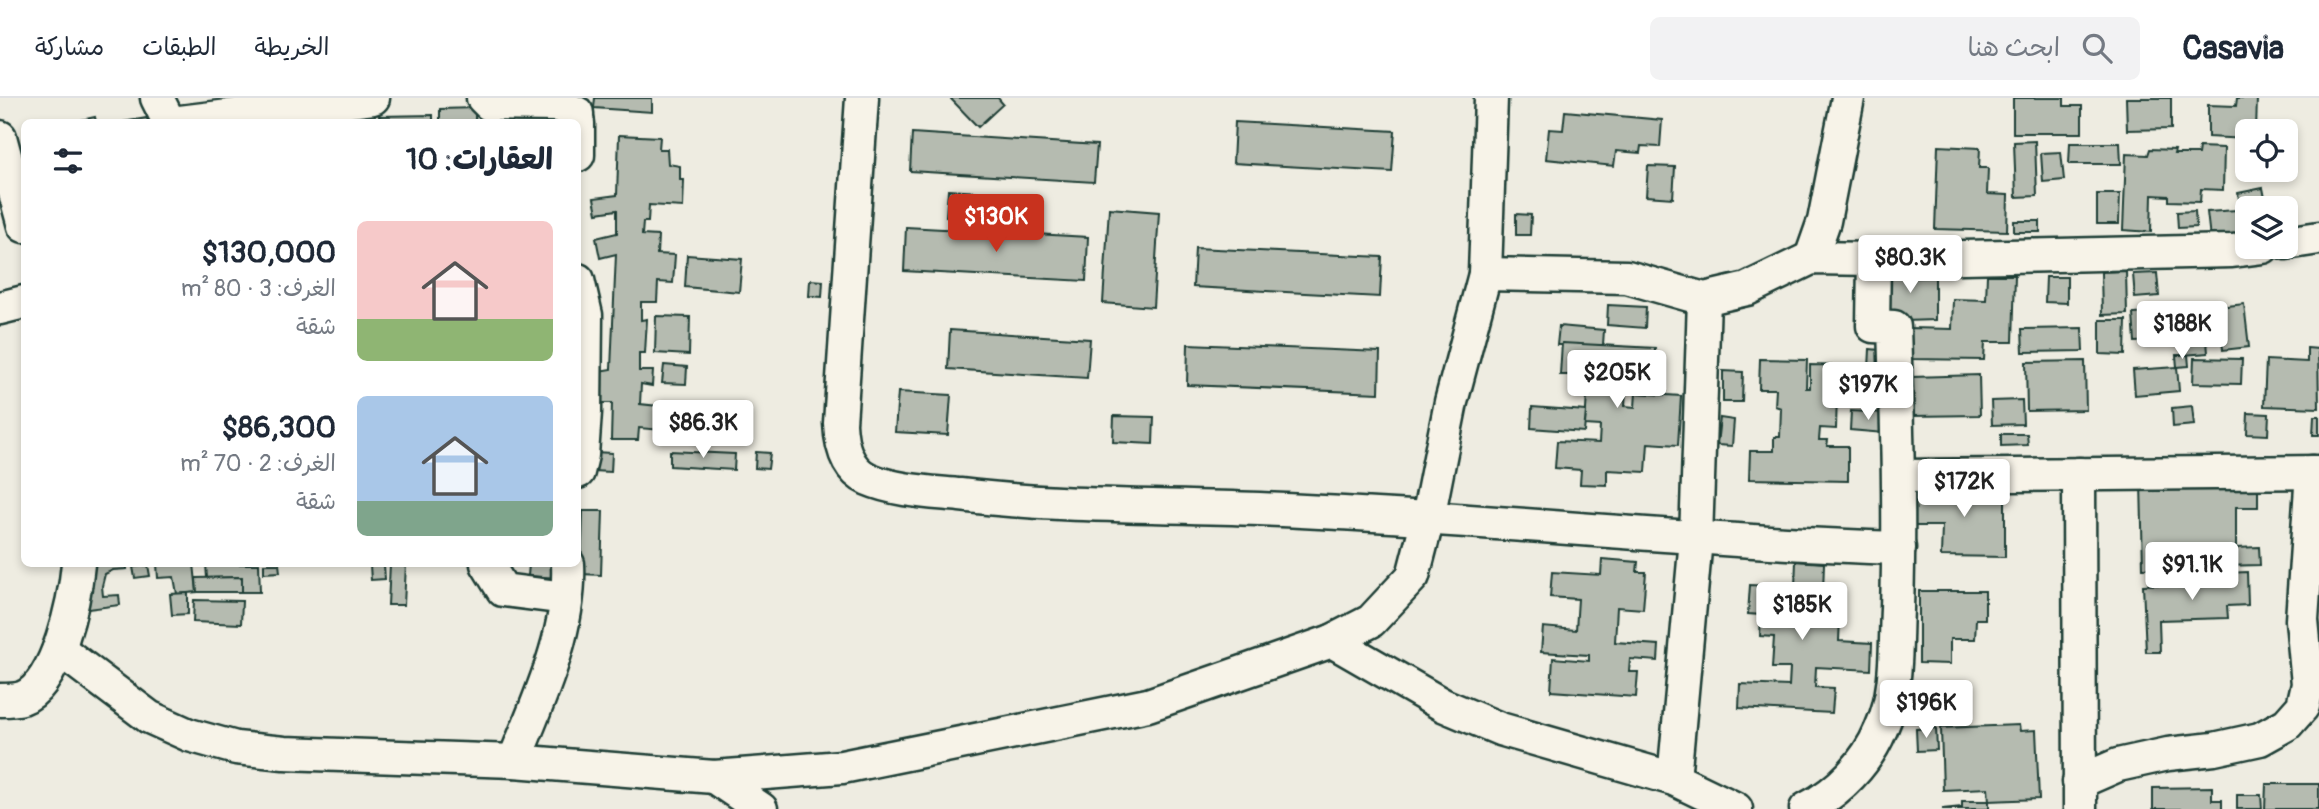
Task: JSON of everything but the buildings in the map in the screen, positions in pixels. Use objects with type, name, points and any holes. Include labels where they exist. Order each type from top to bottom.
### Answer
[{"type":"street","points":[[157,98],[168,119]]},
{"type":"street","points":[[204,119],[373,98]]},
{"type":"street","points":[[482,98],[489,104],[557,105],[577,113],[578,119]]},
{"type":"street","points":[[862,98],[840,423],[841,439],[853,469],[868,479],[908,490],[995,499],[1428,518],[1696,539],[1899,548]]},
{"type":"street","points":[[59,649],[149,717],[189,735],[236,748],[284,753],[514,761],[713,777],[842,767],[1148,705],[1332,641],[1371,621],[1413,576],[1428,518],[1451,402],[1485,274],[1491,98]]},
{"type":"street","points":[[1811,258],[1824,221],[1848,98]]},
{"type":"street","points":[[0,137],[21,215]]},
{"type":"street","points":[[2298,241],[2319,238]]},
{"type":"street","points":[[1485,274],[1627,277],[1704,299],[1747,289],[1811,258],[2235,251]]},
{"type":"street","points":[[1806,809],[1820,802],[1845,782],[1866,757],[1881,729],[1891,699],[1895,667],[1899,476],[1894,327],[1873,326],[1874,259]]},
{"type":"street","points":[[581,293],[586,315],[581,337],[581,459]]},
{"type":"street","points":[[1674,779],[1696,539],[1704,299]]},
{"type":"street","points":[[0,308],[21,303]]},
{"type":"street","points":[[1899,476],[2315,472],[2302,620],[2308,684],[2303,706],[2287,724],[2260,738],[2214,749],[2168,754],[2118,765],[2080,796]]},
{"type":"street","points":[[2079,474],[2080,796]]},
{"type":"street","points":[[0,700],[23,698],[38,686],[59,649],[72,606],[78,567]]},
{"type":"street","points":[[489,567],[503,590],[566,598]]},
{"type":"street","points":[[514,761],[559,638],[569,583],[568,567]]},
{"type":"street","points":[[1332,641],[1443,705],[1500,729],[1674,779],[1736,809]]},
{"type":"street","points":[[713,777],[761,809]]}]
